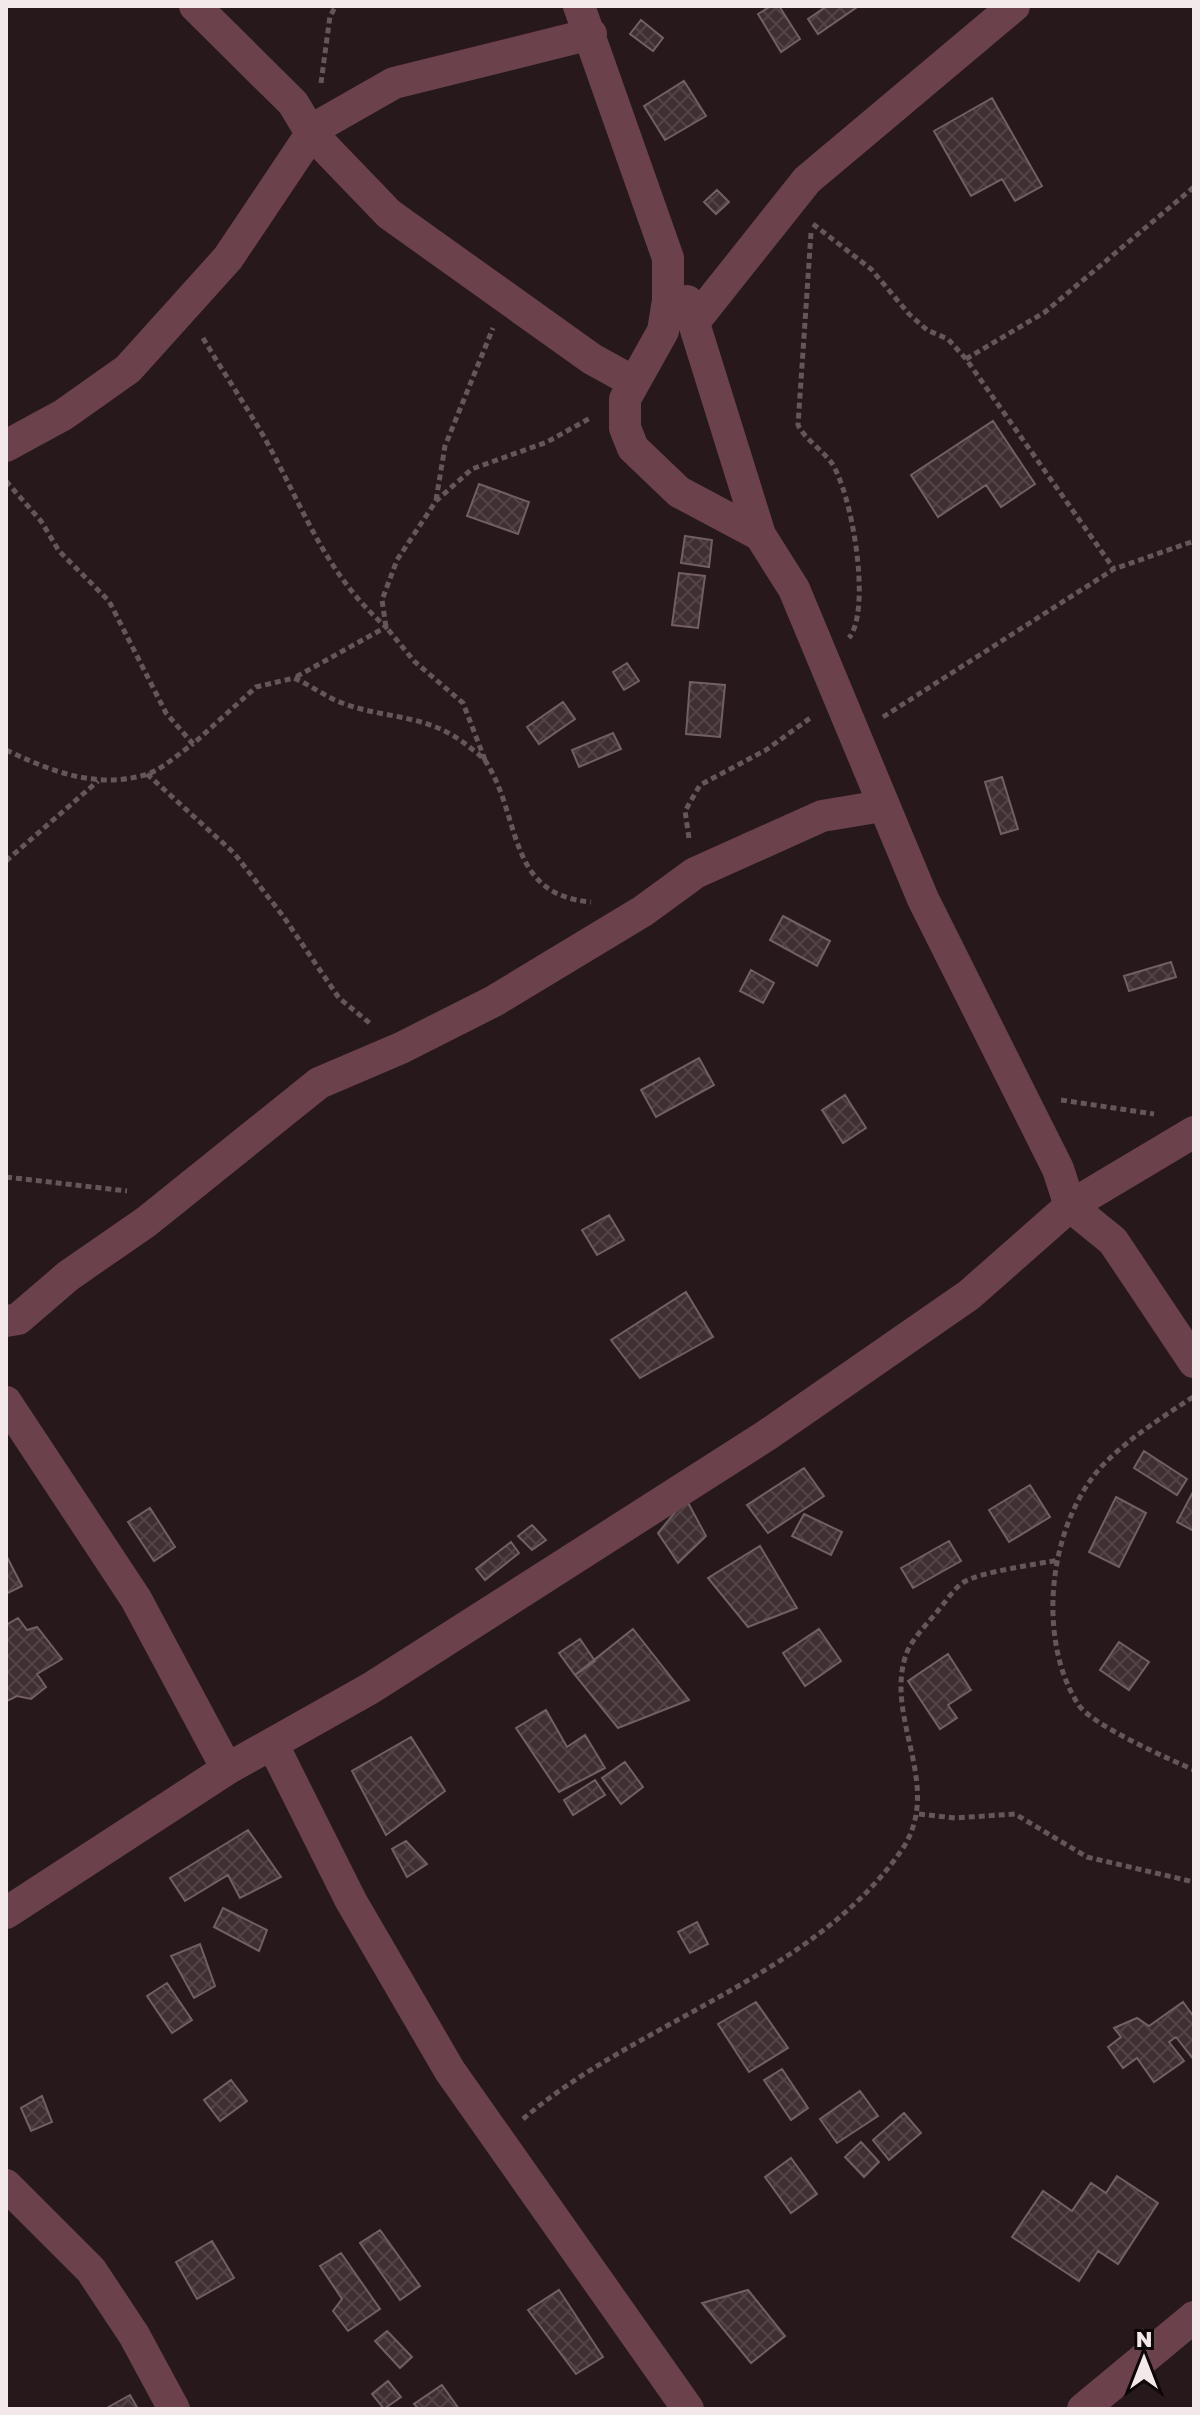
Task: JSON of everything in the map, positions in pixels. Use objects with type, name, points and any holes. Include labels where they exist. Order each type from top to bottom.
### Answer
[{"type":"street","points":[[195,6],[293,103],[313,131],[389,214],[592,359],[628,390]]},
{"type":"street","points":[[694,322],[807,180],[1014,6]]},
{"type":"street","points":[[6,446],[63,415],[128,369],[228,258],[313,131],[394,83],[585,20],[668,258],[694,322],[760,535],[794,589],[923,899],[1058,1169],[1070,1206],[1113,1241],[1194,1362]]},
{"type":"street","points":[[668,258],[668,300],[663,331],[628,390],[625,428],[633,448],[647,465],[679,492],[760,535]]},
{"type":"street","points":[[6,1321],[18,1319],[68,1276],[184,1193],[319,1083],[401,1048],[494,1001],[643,911],[695,873],[822,816],[882,806]]},
{"type":"street","points":[[6,1913],[227,1769],[371,1688],[767,1435],[969,1295],[1070,1206],[1194,1132]]},
{"type":"street","points":[[6,1402],[136,1599],[227,1769]]},
{"type":"street","points":[[273,1745],[387,1964],[450,2071],[688,2409]]},
{"type":"street","points":[[6,2185],[91,2270],[134,2335],[174,2409]]},
{"type":"street","points":[[1083,2409],[1194,2317]]},
{"type":"path","points":[[313,131],[330,16],[336,6]]},
{"type":"path","points":[[966,359],[1045,312],[1194,187]]},
{"type":"path","points":[[695,873],[685,811],[700,785],[766,750],[836,688],[846,642],[857,628],[858,560],[849,506],[832,463],[798,425],[811,222],[871,269],[909,314],[927,330],[948,339],[966,359],[1114,569]]},
{"type":"path","points":[[436,501],[445,446],[505,297]]},
{"type":"path","points":[[185,306],[264,437],[312,533],[363,607],[386,627],[414,661],[463,703],[517,844],[542,888],[570,900],[643,911]]},
{"type":"path","points":[[386,627],[382,600],[397,560],[436,501],[472,469],[547,442],[628,390]]},
{"type":"path","points":[[6,480],[41,521],[59,551],[109,601],[166,713],[193,744]]},
{"type":"path","points":[[855,735],[1114,569],[1194,541]]},
{"type":"path","points":[[6,750],[61,775],[98,781],[147,774],[193,744],[256,687],[294,678],[386,627]]},
{"type":"path","points":[[294,678],[341,703],[406,716],[447,729],[485,761]]},
{"type":"path","points":[[147,774],[234,853],[283,916],[339,998],[401,1048]]},
{"type":"path","points":[[6,861],[98,781]]},
{"type":"path","points":[[1049,1091],[1061,1100],[1096,1108],[1157,1114]]},
{"type":"path","points":[[6,1177],[98,1190],[184,1193]]},
{"type":"path","points":[[1194,1397],[1107,1460],[1073,1507],[1051,1586],[1056,1647],[1078,1706],[1142,1748],[1194,1770]]},
{"type":"path","points":[[498,2141],[561,2087],[757,1972],[843,1916],[901,1850],[919,1814],[914,1751],[900,1692],[908,1651],[964,1581],[1059,1560]]},
{"type":"path","points":[[919,1814],[955,1818],[1015,1814],[1087,1857],[1194,1882]]},
{"type":"building","points":[[771,6],[779,6],[800,39],[781,52],[758,14]]},
{"type":"building","points":[[827,6],[857,7],[818,34],[808,19]]},
{"type":"building","points":[[641,20],[663,38],[653,51],[630,34]]},
{"type":"building","points":[[684,81],[706,116],[665,140],[644,106]]},
{"type":"building","points":[[992,98],[1042,186],[1015,201],[1002,179],[971,196],[934,131]]},
{"type":"building","points":[[717,190],[729,202],[716,214],[704,202]]},
{"type":"building","points":[[993,421],[1035,484],[1001,507],[986,485],[938,517],[911,475]]},
{"type":"building","points":[[479,484],[529,502],[518,534],[467,516]]},
{"type":"building","points":[[685,536],[712,540],[709,567],[681,563]]},
{"type":"building","points":[[679,573],[705,576],[698,628],[672,625]]},
{"type":"building","points":[[627,663],[639,681],[624,690],[613,672]]},
{"type":"building","points":[[690,682],[725,685],[720,737],[686,734]]},
{"type":"building","points":[[563,702],[575,719],[539,744],[527,727]]},
{"type":"building","points":[[613,733],[621,749],[579,767],[572,750]]},
{"type":"building","points":[[1002,777],[1018,829],[1001,834],[985,782]]},
{"type":"building","points":[[783,916],[830,941],[817,966],[770,940]]},
{"type":"building","points":[[1171,962],[1176,977],[1129,991],[1124,976]]},
{"type":"building","points":[[751,970],[774,983],[763,1003],[740,991]]},
{"type":"building","points":[[699,1058],[714,1085],[656,1117],[641,1090]]},
{"type":"building","points":[[845,1095],[866,1128],[843,1143],[822,1110]]},
{"type":"building","points":[[609,1215],[624,1240],[597,1255],[582,1230]]},
{"type":"building","points":[[686,1292],[713,1337],[640,1378],[611,1340]]},
{"type":"building","points":[[1144,1451],[1187,1479],[1177,1495],[1134,1468]]},
{"type":"building","points":[[804,1468],[824,1496],[768,1533],[747,1505]]},
{"type":"building","points":[[1030,1485],[1050,1517],[1009,1542],[989,1510]]},
{"type":"building","points":[[1194,1490],[1194,1531],[1177,1522]]},
{"type":"building","points":[[1116,1497],[1146,1513],[1119,1567],[1089,1552]]},
{"type":"building","points":[[686,1499],[706,1536],[678,1563],[658,1533]]},
{"type":"building","points":[[150,1508],[175,1547],[154,1561],[128,1522]]},
{"type":"building","points":[[804,1514],[842,1532],[831,1555],[792,1536]]},
{"type":"building","points":[[532,1525],[546,1540],[532,1550],[518,1536]]},
{"type":"building","points":[[949,1541],[961,1561],[913,1588],[901,1568]]},
{"type":"building","points":[[511,1542],[519,1553],[485,1580],[476,1569]]},
{"type":"building","points":[[760,1546],[797,1608],[748,1627],[708,1578]]},
{"type":"building","points":[[6,1558],[22,1586],[6,1594]]},
{"type":"building","points":[[18,1618],[27,1630],[37,1627],[62,1659],[37,1674],[46,1687],[31,1699],[17,1696],[7,1701],[6,1625]]},
{"type":"building","points":[[633,1629],[689,1700],[618,1728],[575,1675]]},
{"type":"building","points":[[819,1629],[841,1661],[805,1686],[783,1653]]},
{"type":"building","points":[[580,1639],[595,1661],[575,1675],[559,1653]]},
{"type":"building","points":[[1119,1642],[1149,1662],[1129,1690],[1100,1670]]},
{"type":"building","points":[[948,1654],[971,1690],[948,1705],[957,1718],[940,1729],[908,1681]]},
{"type":"building","points":[[546,1710],[567,1747],[585,1735],[605,1768],[559,1792],[516,1728]]},
{"type":"building","points":[[411,1737],[445,1791],[386,1835],[352,1771]]},
{"type":"building","points":[[625,1762],[643,1787],[621,1804],[602,1778]]},
{"type":"building","points":[[595,1780],[605,1795],[573,1815],[564,1800]]},
{"type":"building","points":[[248,1830],[281,1877],[240,1898],[228,1875],[185,1901],[170,1878]]},
{"type":"building","points":[[406,1841],[427,1864],[407,1877],[392,1849]]},
{"type":"building","points":[[223,1908],[267,1930],[259,1951],[214,1927]]},
{"type":"building","points":[[697,1922],[708,1944],[690,1953],[678,1932]]},
{"type":"building","points":[[200,1944],[215,1986],[194,1998],[171,1956]]},
{"type":"building","points":[[167,1983],[192,2020],[172,2033],[147,1996]]},
{"type":"building","points":[[756,2002],[788,2048],[749,2072],[718,2024]]},
{"type":"building","points":[[1183,2002],[1194,2017],[1194,2060],[1176,2037],[1169,2042],[1184,2061],[1154,2082],[1137,2058],[1123,2068],[1108,2047],[1121,2037],[1114,2028],[1137,2018],[1149,2026]]},
{"type":"building","points":[[782,2069],[808,2108],[791,2120],[764,2080]]},
{"type":"building","points":[[231,2080],[247,2101],[220,2121],[204,2100]]},
{"type":"building","points":[[860,2091],[878,2116],[837,2143],[820,2119]]},
{"type":"building","points":[[42,2096],[52,2122],[31,2131],[21,2108]]},
{"type":"building","points":[[904,2113],[921,2133],[889,2160],[873,2140]]},
{"type":"building","points":[[861,2142],[879,2162],[864,2177],[845,2157]]},
{"type":"building","points":[[791,2158],[817,2194],[791,2213],[765,2177]]},
{"type":"building","points":[[1117,2176],[1158,2203],[1118,2264],[1098,2251],[1079,2281],[1012,2237],[1043,2191],[1072,2211],[1091,2183],[1106,2193]]},
{"type":"building","points":[[380,2230],[420,2286],[400,2300],[360,2243]]},
{"type":"building","points":[[212,2241],[234,2278],[197,2299],[176,2262]]},
{"type":"building","points":[[341,2253],[380,2309],[348,2331],[333,2311],[342,2299],[320,2266]]},
{"type":"building","points":[[559,2290],[603,2357],[576,2374],[528,2310]]},
{"type":"building","points":[[748,2290],[785,2336],[751,2363],[702,2303]]},
{"type":"building","points":[[387,2331],[412,2357],[400,2368],[375,2341]]},
{"type":"building","points":[[388,2381],[401,2397],[384,2409],[372,2394]]},
{"type":"building","points":[[442,2385],[459,2409],[419,2409],[414,2404]]},
{"type":"building","points":[[130,2395],[138,2409],[105,2409]]}]
